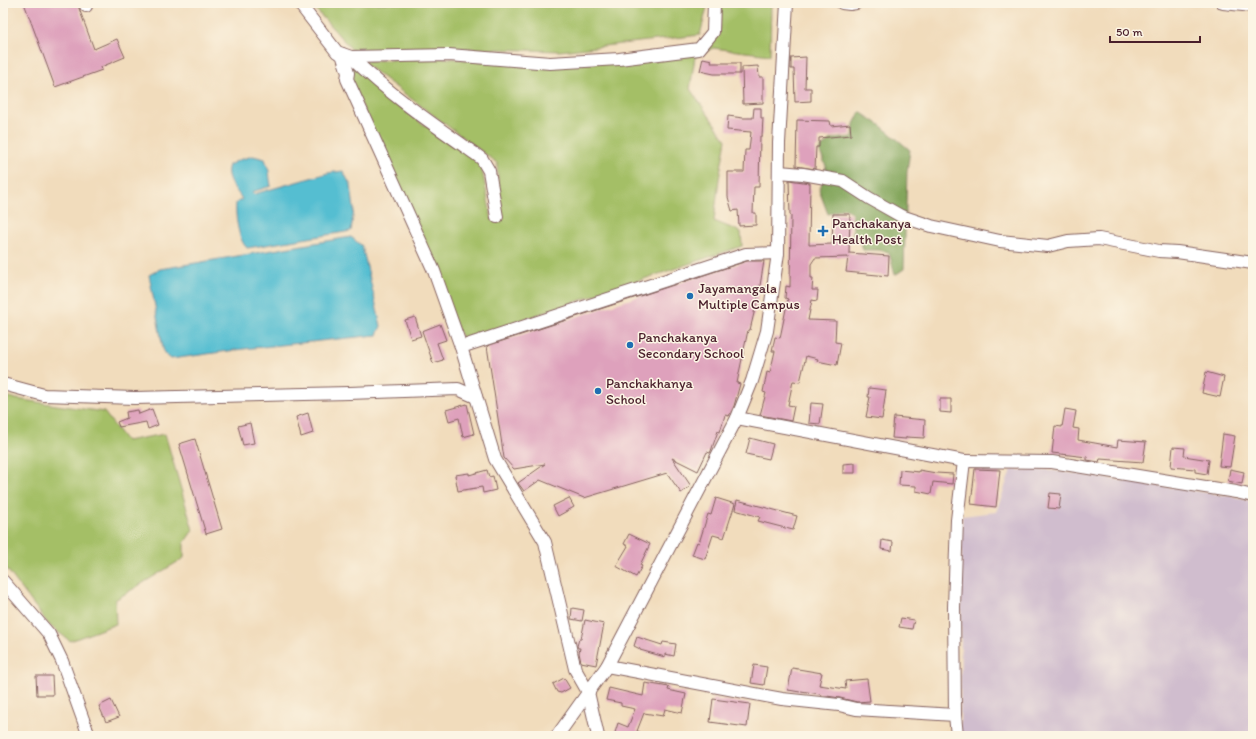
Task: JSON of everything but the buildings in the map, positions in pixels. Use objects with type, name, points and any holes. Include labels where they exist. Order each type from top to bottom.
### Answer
[{"type":"street","points":[[299,3],[337,52],[347,56],[421,116],[482,159],[488,171],[497,217]]},
{"type":"street","points":[[347,56],[448,55],[550,63],[619,59],[699,49],[713,32],[714,3]]},
{"type":"street","points":[[557,736],[607,666],[737,418],[752,381],[767,331],[778,253],[779,143],[787,3]]},
{"type":"street","points":[[842,3],[856,3]]},
{"type":"street","points":[[1222,3],[1253,6]]},
{"type":"street","points":[[347,56],[347,79],[434,271],[461,348],[495,459],[545,542],[575,669],[588,692],[598,736]]},
{"type":"street","points":[[779,172],[803,174],[843,181],[900,216],[931,226],[1000,241],[1048,246],[1068,241],[1099,239],[1159,251],[1177,252],[1253,263]]},
{"type":"street","points":[[461,348],[746,254],[778,253]]},
{"type":"street","points":[[3,384],[44,395],[135,398],[458,389],[476,397]]},
{"type":"street","points":[[737,418],[964,461],[1052,462],[1253,496]]},
{"type":"street","points":[[957,736],[955,715],[954,607],[957,520],[964,461]]},
{"type":"street","points":[[3,581],[49,634],[62,662],[89,736]]},
{"type":"street","points":[[607,666],[782,699],[839,704],[856,709],[955,715]]},
{"type":"shaded area","points":[[1011,470],[1048,470],[1236,497],[1253,502],[1253,736],[960,736],[962,516],[996,512]]},
{"type":"green space","points":[[310,3],[708,3],[700,35],[560,51],[458,48],[353,51]]},
{"type":"green space","points":[[722,3],[771,3],[770,55],[713,48],[695,57],[690,89],[726,140],[719,179],[714,221],[741,232],[742,246],[471,337],[463,341],[351,80],[349,62],[415,119],[455,144],[481,165],[492,220],[501,223],[497,163],[361,61],[445,58],[549,67],[697,53],[719,35]]},
{"type":"green space","points":[[860,112],[880,125],[910,150],[907,172],[904,269],[895,275],[889,252],[863,250],[861,242],[852,238],[852,213],[845,208],[828,214],[819,190],[823,181],[826,166],[819,150],[831,139],[853,137],[854,124]]},
{"type":"green space","points":[[3,395],[16,399],[104,412],[126,441],[165,434],[193,530],[184,543],[184,558],[115,600],[116,624],[70,641],[49,625],[3,564]]},
{"type":"water","points":[[253,156],[265,159],[269,171],[271,186],[252,192],[254,194],[328,173],[343,171],[351,186],[354,209],[351,231],[247,248],[239,233],[236,214],[236,203],[242,199],[229,179],[228,170],[229,165]]},
{"type":"water","points":[[351,237],[362,246],[381,326],[377,335],[243,349],[171,359],[164,353],[149,275],[160,269]]},
{"type":"place","name":"Panchakanya Health Post","points":[[823,231]]},
{"type":"place","name":"Jayamangala Multiple Campus","points":[[690,296]]},
{"type":"place","name":"Panchakanya Secondary School","points":[[630,345]]},
{"type":"place","name":"Panchakhanya School","points":[[598,391]]}]
